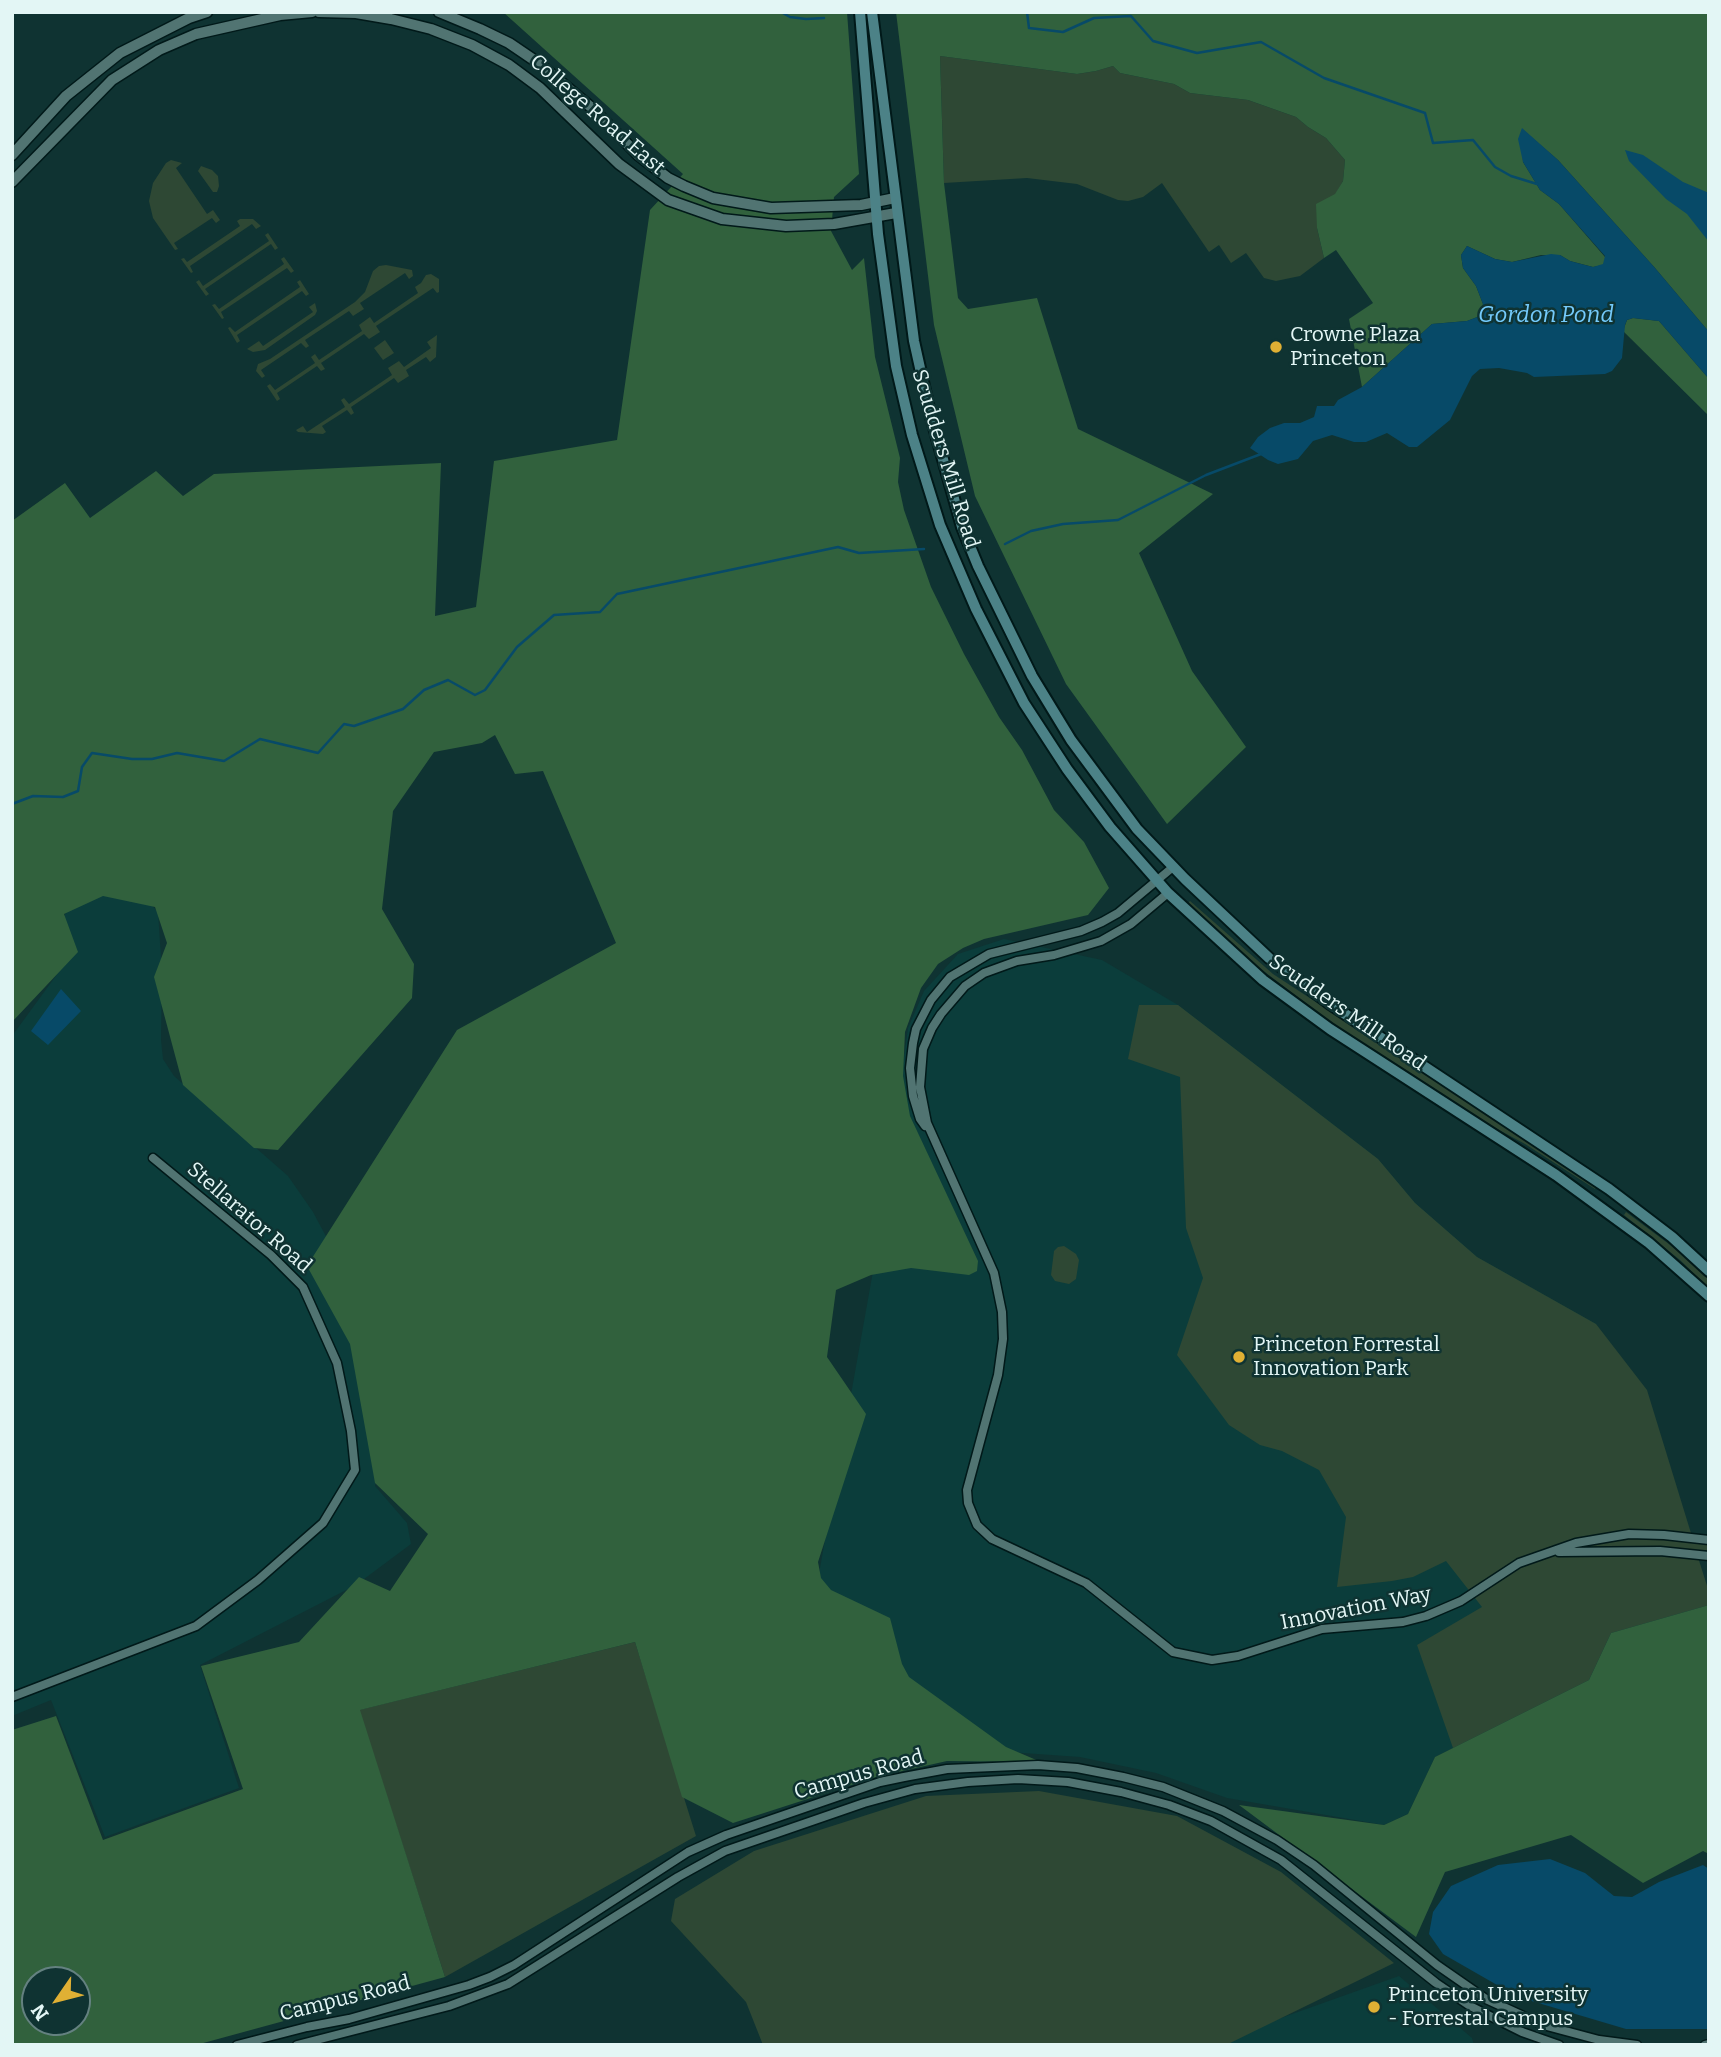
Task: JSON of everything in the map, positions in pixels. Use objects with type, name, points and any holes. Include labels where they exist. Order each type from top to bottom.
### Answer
[{"type":"main road","name":"Scudders Mill Road","points":[[860,12],[876,217],[897,366],[906,408],[940,525],[976,609],[1024,702],[1087,797],[1168,893],[1228,950],[1294,1004],[1556,1175],[1649,1243],[1709,1296]]},
{"type":"main road","name":"Scudders Mill Road","points":[[872,12],[915,341],[930,413],[962,527],[978,566],[1032,676],[1071,740],[1137,828],[1172,867],[1279,965],[1330,1004],[1609,1189],[1672,1237],[1709,1271]]},
{"type":"street","points":[[12,155],[66,96],[120,53],[207,12]]},
{"type":"street","points":[[12,182],[112,80],[159,50],[196,34],[279,15],[312,12]]},
{"type":"street","name":"College Road East","points":[[319,12],[356,13],[431,29],[471,45],[509,65],[540,88],[619,164],[667,200],[722,219],[786,226],[834,224],[897,213]]},
{"type":"street","name":"College Road East","points":[[439,12],[480,29],[537,62],[592,108],[638,155],[668,178],[713,198],[771,208],[848,206],[895,198]]},
{"type":"street","name":"Innovation Way","points":[[934,1141],[920,1119],[913,1096],[910,1068],[913,1043],[922,1017],[931,1000],[950,977],[989,954],[1102,922],[1118,913],[1172,867]]},
{"type":"street","name":"Innovation Way","points":[[1168,893],[1131,924],[1101,941],[1000,966],[984,973],[957,994],[932,1028],[923,1049],[920,1087],[927,1123],[994,1273],[1002,1312],[1003,1339],[998,1375],[967,1490],[968,1503],[977,1525],[992,1539],[1086,1583],[1173,1652],[1212,1660],[1238,1656],[1322,1629],[1404,1622],[1426,1616],[1461,1601],[1519,1563],[1576,1544],[1617,1535],[1641,1534],[1709,1540]]},
{"type":"street","name":"Stellarator Road","points":[[12,1697],[196,1626],[258,1580],[323,1523],[355,1469],[351,1431],[337,1363],[303,1287],[271,1255],[153,1158]]},
{"type":"street","points":[[1641,1534],[1641,1551]]},
{"type":"street","name":"Innovation Way","points":[[1546,1553],[1641,1551],[1709,1556]]},
{"type":"street","name":"Campus Road","points":[[237,2045],[349,2019],[491,1977],[514,1965],[688,1852],[726,1835],[904,1777],[947,1769],[1038,1765],[1077,1768],[1123,1777],[1163,1787],[1223,1811],[1259,1829],[1314,1865],[1437,1965],[1486,1999],[1543,2025],[1599,2040],[1637,2045]]},
{"type":"street","name":"Campus Road","points":[[297,2045],[449,2006],[508,1984],[694,1867],[725,1851],[864,1803],[915,1790],[968,1782],[1018,1779],[1068,1782],[1121,1791],[1211,1821],[1281,1860],[1469,2006],[1522,2032],[1559,2045]]},
{"type":"shaded area","points":[[940,56],[1077,74],[1113,66],[1120,73],[1174,84],[1190,93],[1248,100],[1296,117],[1326,138],[1345,160],[1343,181],[1317,228],[1324,258],[1300,276],[1276,281],[1264,278],[1246,253],[1231,263],[1219,245],[1209,252],[1162,183],[1143,197],[1128,201],[1118,200],[1077,184],[1027,178],[944,183]]},
{"type":"shaded area","points":[[171,160],[182,163],[176,168],[207,214],[213,210],[220,220],[216,223],[212,218],[174,243],[178,249],[175,250],[153,218],[149,201],[153,183]]},
{"type":"shaded area","points":[[201,166],[212,170],[218,176],[217,192],[213,192],[198,171]]},
{"type":"shaded area","points":[[253,219],[261,226],[256,229],[252,224],[190,266],[193,272],[191,273],[181,259],[184,258],[187,262],[240,226],[237,221]]},
{"type":"shaded area","points":[[268,233],[278,248],[275,250],[271,244],[205,289],[209,294],[206,296],[196,282],[199,280],[203,286],[269,241],[265,235]]},
{"type":"shaded area","points":[[284,257],[294,271],[291,273],[287,268],[221,312],[224,318],[222,319],[212,305],[215,304],[219,309],[284,264],[281,259]]},
{"type":"shaded area","points":[[386,265],[412,270],[413,276],[409,279],[405,273],[360,303],[364,309],[353,316],[349,311],[305,340],[309,346],[306,348],[301,343],[261,370],[265,376],[262,378],[256,371],[258,364],[270,359],[355,302],[365,292],[373,271]]},
{"type":"shaded area","points":[[431,274],[439,279],[439,292],[433,288],[376,326],[380,332],[369,339],[364,334],[321,363],[325,369],[321,371],[317,366],[277,393],[280,399],[277,401],[267,386],[270,384],[275,390],[315,363],[311,357],[315,354],[319,360],[362,331],[359,325],[370,317],[374,323],[418,293],[415,287],[426,275]]},
{"type":"shaded area","points":[[300,280],[309,294],[306,296],[302,291],[237,335],[240,341],[237,343],[228,328],[235,332],[300,287],[297,282]]},
{"type":"shaded area","points":[[315,303],[315,315],[265,350],[253,352],[247,349],[259,341],[263,346],[313,312],[309,307]]},
{"type":"shaded area","points":[[437,335],[436,357],[430,362],[426,357],[406,370],[409,376],[398,383],[394,378],[351,407],[354,413],[351,415],[347,410],[322,426],[326,432],[323,434],[298,432],[296,430],[303,426],[307,432],[345,407],[341,400],[344,398],[349,404],[392,375],[388,368],[399,361],[404,367],[431,348],[427,342]]},
{"type":"shaded area","points":[[385,340],[394,353],[383,360],[374,348]]},
{"type":"shaded area","points":[[93,882],[147,900],[158,912],[162,973],[161,1040],[163,1059],[174,1076],[288,1176],[313,1212],[328,1240],[378,1465],[375,1486],[407,1523],[411,1544],[356,1585],[200,1665],[239,1788],[105,1837],[51,1700],[12,1716],[12,1036],[66,962],[63,938],[65,914],[75,898]]},
{"type":"shaded area","points":[[1190,901],[1273,974],[1597,1186],[1595,1189],[1333,1024],[1253,963],[1188,903]]},
{"type":"shaded area","name":"Princeton Forrestal Innovation Park","points":[[1004,939],[1102,960],[1178,1005],[1378,1159],[1415,1203],[1477,1257],[1596,1324],[1709,1605],[1611,1633],[1589,1680],[1435,1757],[1408,1814],[1384,1825],[1227,1798],[1156,1773],[1080,1757],[966,1749],[815,1596],[880,1232],[908,1028],[924,991],[958,954]]},
{"type":"shaded area","points":[[1139,1005],[1178,1005],[1378,1159],[1415,1203],[1477,1257],[1596,1324],[1647,1390],[1694,1543],[1709,1545],[1709,1551],[1696,1551],[1709,1592],[1709,1605],[1611,1633],[1589,1680],[1453,1748],[1417,1645],[1482,1607],[1446,1561],[1413,1577],[1337,1587],[1346,1517],[1319,1470],[1282,1451],[1260,1445],[1229,1425],[1177,1355],[1203,1278],[1186,1228],[1180,1077],[1128,1059]]},
{"type":"shaded area","points":[[1626,1212],[1701,1268],[1709,1276],[1709,1288],[1680,1260],[1624,1215]]},
{"type":"shaded area","points":[[1064,1246],[1076,1254],[1079,1260],[1076,1279],[1069,1284],[1055,1281],[1051,1275],[1054,1251]]},
{"type":"shaded area","points":[[635,1642],[696,1836],[445,1977],[359,1710]]},
{"type":"shaded area","points":[[1039,1791],[1177,1816],[1281,1872],[1394,1963],[1226,2045],[763,2045],[746,2002],[671,1921],[675,1899],[754,1851],[926,1796]]},
{"type":"shaded area","name":"Princeton University - Forrestal Campus","points":[[1399,1976],[1472,2038],[1474,2045],[1205,2045]]},
{"type":"green space","points":[[503,12],[847,12],[859,174],[834,197],[831,231],[852,270],[864,258],[875,357],[900,458],[898,482],[904,510],[931,587],[964,654],[999,717],[1022,750],[1054,810],[1084,842],[1109,888],[1088,915],[984,939],[963,948],[938,964],[921,988],[905,1032],[903,1076],[910,1116],[978,1261],[977,1271],[969,1275],[911,1268],[871,1275],[836,1290],[827,1357],[866,1414],[818,1562],[821,1578],[831,1590],[890,1618],[902,1664],[909,1677],[1006,1747],[1041,1762],[947,1761],[876,1777],[733,1823],[682,1797],[635,1642],[360,1710],[445,1977],[196,2045],[12,2045],[12,1730],[56,1716],[103,1840],[243,1789],[201,1666],[299,1642],[359,1577],[390,1591],[428,1534],[375,1483],[350,1344],[307,1266],[457,1030],[616,943],[543,771],[515,774],[495,735],[482,743],[434,752],[393,811],[382,909],[414,964],[412,998],[278,1150],[254,1148],[183,1085],[154,977],[167,943],[155,907],[103,896],[64,914],[78,952],[12,1022],[12,521],[65,483],[90,518],[156,471],[183,496],[214,474],[441,463],[435,616],[476,607],[494,461],[617,440],[650,210],[683,174]]},
{"type":"green space","points":[[896,12],[1709,12],[1709,332],[1558,160],[1522,129],[1523,162],[1540,190],[1559,204],[1605,257],[1603,265],[1593,267],[1570,261],[1560,255],[1541,255],[1512,262],[1495,259],[1467,246],[1461,255],[1463,268],[1476,286],[1483,304],[1480,316],[1467,321],[1432,324],[1362,387],[1349,319],[1373,303],[1336,250],[1324,258],[1317,228],[1316,204],[1335,194],[1343,181],[1345,160],[1326,138],[1296,117],[1248,100],[1190,93],[1174,84],[1120,73],[1113,66],[1077,74],[940,56],[944,183],[958,298],[968,309],[1037,298],[1078,429],[1213,494],[1139,553],[1192,671],[1246,747],[1167,824],[1066,684],[975,496],[934,325]]},
{"type":"green space","points":[[1633,318],[1659,321],[1709,379],[1709,416],[1623,331],[1627,320]]},
{"type":"green space","points":[[1709,1605],[1709,1854],[1703,1851],[1643,1883],[1571,1835],[1445,1872],[1416,1937],[1239,1805],[1384,1825],[1408,1814],[1435,1757],[1589,1680],[1611,1633]]},
{"type":"water","name":"Gordon Pond","points":[[1522,128],[1558,160],[1709,332],[1709,379],[1659,321],[1633,318],[1627,320],[1625,325],[1622,358],[1612,371],[1605,374],[1534,377],[1527,373],[1499,368],[1480,369],[1472,376],[1450,420],[1417,447],[1409,447],[1387,433],[1366,442],[1354,442],[1332,435],[1313,441],[1298,459],[1278,464],[1250,448],[1258,437],[1270,428],[1284,423],[1300,423],[1314,417],[1317,406],[1334,406],[1338,400],[1362,387],[1432,324],[1467,321],[1480,316],[1483,304],[1476,286],[1463,268],[1461,255],[1467,246],[1495,259],[1512,262],[1551,254],[1593,267],[1603,264],[1605,256],[1559,204],[1540,190],[1523,162],[1518,139]]},
{"type":"water","points":[[1625,150],[1643,155],[1683,182],[1709,193],[1709,242],[1687,214],[1666,199],[1629,161]]},
{"type":"water","points":[[61,989],[81,1011],[48,1045],[31,1031]]},
{"type":"water","points":[[1550,1859],[1585,1873],[1614,1896],[1632,1897],[1659,1882],[1703,1865],[1709,1869],[1709,2029],[1626,2029],[1518,1997],[1443,1954],[1429,1934],[1433,1912],[1451,1886],[1498,1865]]},
{"type":"waterway","points":[[781,12],[790,17],[824,18]]},
{"type":"waterway","points":[[1027,12],[1029,28],[1063,32],[1094,18],[1131,16],[1153,41],[1197,53],[1261,42],[1324,78],[1425,113],[1433,143],[1473,140],[1495,167],[1511,176],[1537,184]]},
{"type":"waterway","points":[[1005,544],[1031,531],[1063,524],[1118,520],[1206,475],[1261,454]]},
{"type":"waterway","points":[[12,804],[33,796],[63,797],[78,791],[82,767],[92,753],[132,759],[152,759],[177,753],[224,761],[260,739],[318,753],[344,724],[354,726],[403,709],[424,690],[448,680],[475,695],[485,690],[517,647],[554,615],[600,612],[617,594],[838,547],[859,553],[924,549]]},
{"type":"place","name":"Crowne Plaza Princeton","points":[[1276,347]]},
{"type":"place","name":"Princeton Forrestal Innovation Park","points":[[1239,1357]]},
{"type":"place","name":"Princeton University - Forrestal Campus","points":[[1374,2007]]}]
